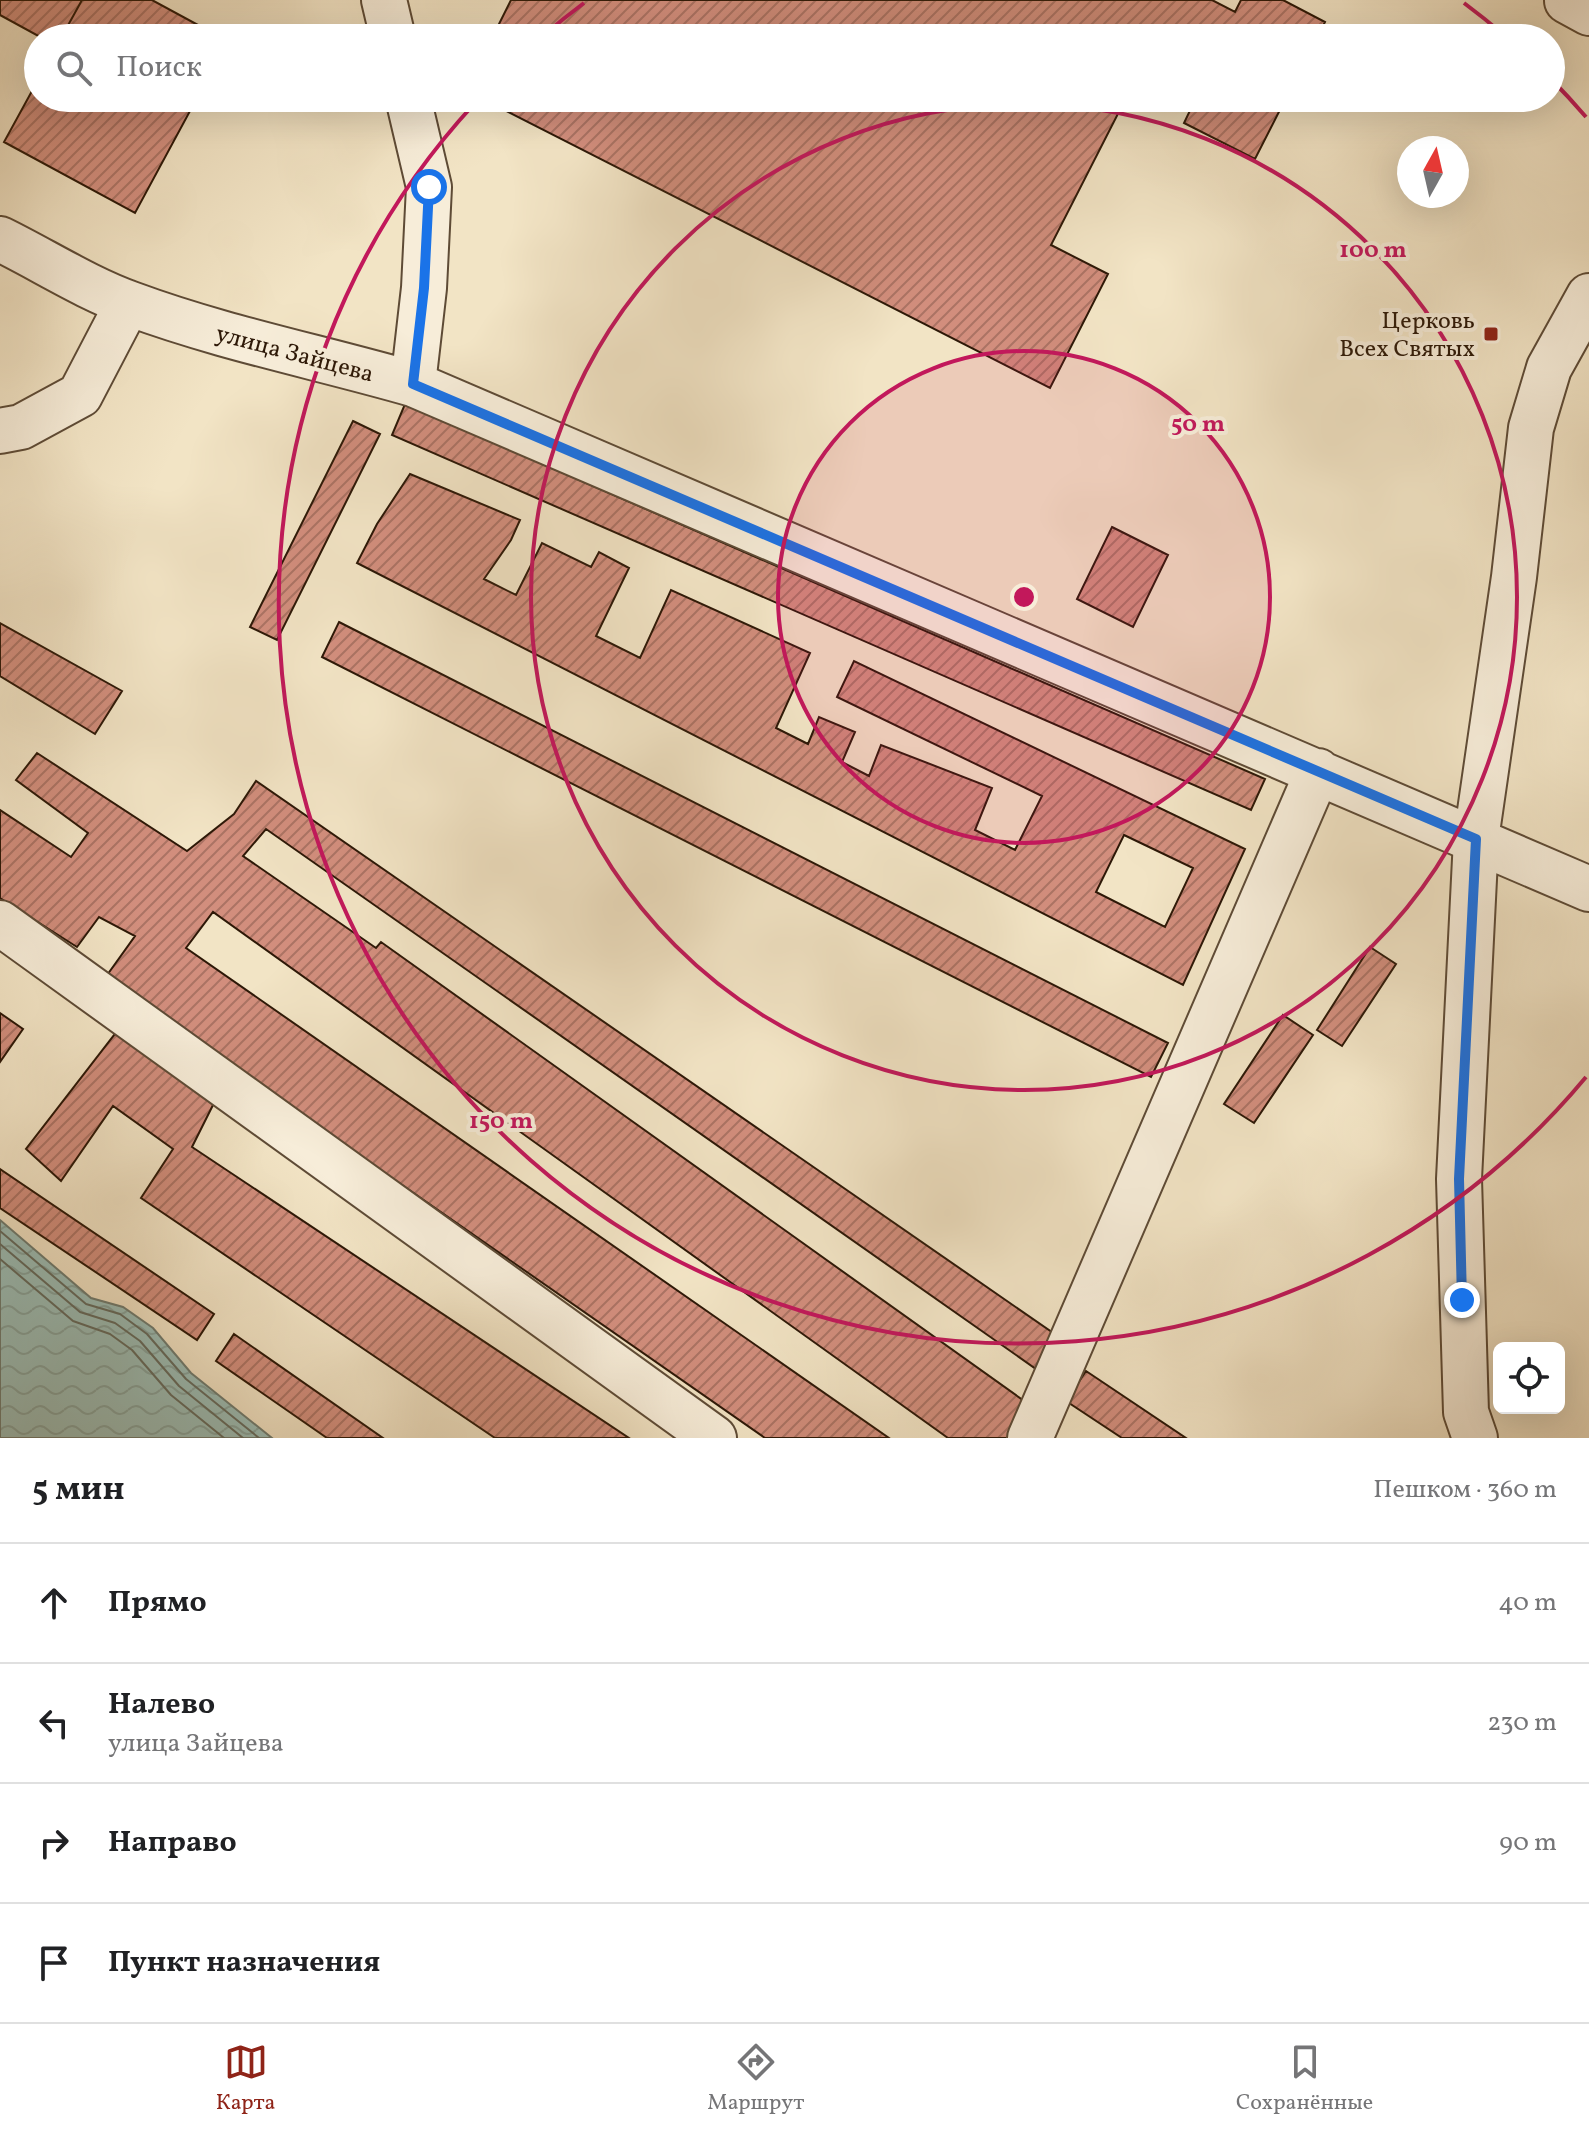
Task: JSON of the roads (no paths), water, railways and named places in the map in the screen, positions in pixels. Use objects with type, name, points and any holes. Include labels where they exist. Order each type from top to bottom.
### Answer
[{"type":"street","points":[[384,0],[390,24]]},
{"type":"street","points":[[1567,1],[1589,13]]},
{"type":"street","points":[[411,112],[429,187],[424,288],[413,384]]},
{"type":"street","name":"улица Зайцева","points":[[0,239],[128,303],[237,340],[336,362],[413,384],[1589,889]]},
{"type":"street","points":[[1475,1438],[1466,1412],[1459,1179],[1476,839],[1514,577],[1531,428],[1549,368],[1589,296]]},
{"type":"street","points":[[0,431],[21,427],[80,395],[128,303]]},
{"type":"street","points":[[1030,1438],[1318,771]]},
{"type":"street","points":[[0,923],[714,1438]]},
{"type":"water","points":[[0,1220],[91,1298],[123,1307],[153,1328],[191,1373],[272,1438],[0,1438]]},
{"type":"place","name":"Церковь Всех Святых","points":[[1491,334]]}]
